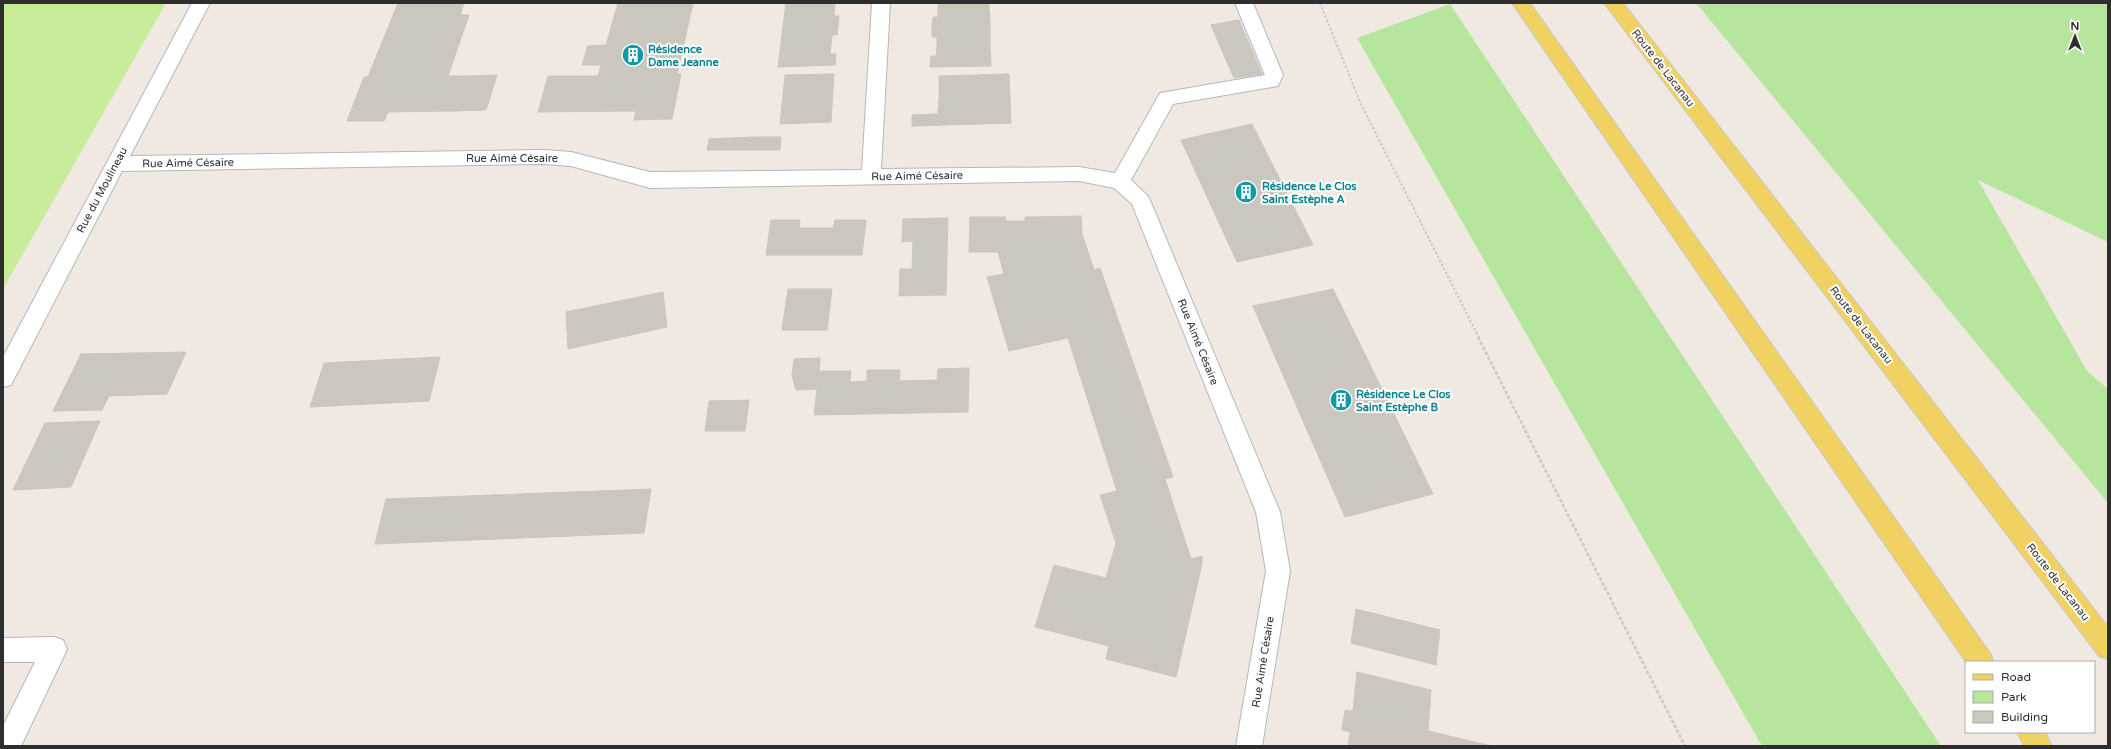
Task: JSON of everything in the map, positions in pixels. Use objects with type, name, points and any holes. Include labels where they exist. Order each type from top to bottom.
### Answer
[{"type":"main road","points":[[1521,3],[1980,661]]},
{"type":"main road","name":"Route de Lacanau","points":[[1613,3],[2108,647]]},
{"type":"main road","points":[[2031,733],[2040,746]]},
{"type":"street","name":"Rue du Moulineau","points":[[3,378],[201,3]]},
{"type":"street","points":[[870,176],[881,3]]},
{"type":"street","points":[[1120,182],[1167,98],[1271,81],[1274,75],[1244,3]]},
{"type":"street","name":"Rue Aimé Césaire","points":[[115,164],[544,157],[571,159],[650,180],[1079,174],[1096,176],[1120,182],[1140,200],[1268,512],[1278,571],[1249,746]]},
{"type":"street","points":[[3,650],[54,649],[7,746]]},
{"type":"path","points":[[1320,3],[1360,102],[1685,746]]},
{"type":"green space","points":[[3,3],[166,3],[3,289]]},
{"type":"green space","points":[[1696,3],[2108,3],[2108,242],[1978,180],[2087,371],[2108,389],[2108,503]]},
{"type":"green space","points":[[1450,4],[1941,746],[1762,746],[1357,38]]},
{"type":"building","points":[[398,3],[464,3],[460,15],[469,15],[448,76],[468,76],[456,111],[388,112],[384,121],[347,121],[364,77],[368,77]]},
{"type":"building","name":"Résidence Dame Jeanne","points":[[618,3],[693,3],[677,74],[681,74],[672,119],[634,120],[636,111],[538,112],[548,76],[598,76],[601,65],[582,65],[588,46],[606,45]]},
{"type":"building","points":[[786,3],[835,3],[834,16],[839,16],[837,35],[832,35],[830,54],[836,54],[835,65],[778,67]]},
{"type":"building","points":[[939,3],[989,3],[989,7],[938,8]]},
{"type":"building","points":[[989,7],[990,26],[932,27],[933,17],[938,17],[938,8]]},
{"type":"building","points":[[1239,20],[1262,74],[1234,78],[1211,25]]},
{"type":"building","points":[[990,26],[990,45],[937,46],[937,37],[932,37],[932,27]]},
{"type":"building","points":[[990,45],[991,66],[930,67],[931,56],[936,56],[937,46]]},
{"type":"building","points":[[834,74],[831,122],[780,124],[785,75]]},
{"type":"building","points":[[1009,74],[1010,98],[939,99],[939,76]]},
{"type":"building","points":[[497,75],[486,110],[456,111],[468,76]]},
{"type":"building","points":[[1010,98],[1011,123],[912,126],[912,115],[938,114],[939,99]]},
{"type":"building","name":"Résidence Le Clos Saint Estèphe A","points":[[1252,124],[1313,245],[1237,262],[1181,140]]},
{"type":"building","points":[[754,137],[781,137],[780,150],[752,150]]},
{"type":"building","points":[[754,137],[752,150],[707,150],[709,139]]},
{"type":"building","points":[[1081,216],[1082,234],[1094,270],[1100,268],[1173,477],[1117,491],[1068,338],[1009,351],[987,277],[1004,274],[998,252],[969,252],[970,217],[1006,217],[1005,221],[1025,221],[1025,217]]},
{"type":"building","points":[[948,218],[946,295],[899,296],[900,269],[912,269],[913,241],[902,242],[903,219]]},
{"type":"building","points":[[771,220],[800,220],[799,228],[833,228],[835,220],[866,220],[862,255],[766,255]]},
{"type":"building","points":[[788,289],[832,289],[827,330],[782,330]]},
{"type":"building","name":"Résidence Le Clos Saint Estèphe B","points":[[1333,289],[1433,494],[1345,517],[1253,306]]},
{"type":"building","points":[[663,292],[667,327],[568,349],[566,312]]},
{"type":"building","points":[[186,352],[167,394],[109,396],[102,410],[53,411],[81,354]]},
{"type":"building","points":[[440,357],[429,401],[310,407],[324,363]]},
{"type":"building","points":[[820,358],[819,371],[851,371],[850,382],[867,381],[867,370],[900,370],[899,381],[937,380],[938,369],[969,368],[968,412],[814,415],[817,389],[796,390],[792,375],[794,359]]},
{"type":"building","points":[[749,400],[745,431],[705,431],[709,401]]},
{"type":"building","points":[[100,421],[71,487],[13,490],[45,423]]},
{"type":"building","points":[[1165,479],[1191,559],[1202,556],[1202,564],[1176,677],[1106,659],[1109,646],[1035,627],[1054,565],[1106,578],[1116,543],[1100,495]]},
{"type":"building","points":[[651,489],[644,533],[375,544],[386,499]]},
{"type":"building","points":[[1356,609],[1440,630],[1436,665],[1351,643]]},
{"type":"building","points":[[1357,672],[1431,690],[1428,731],[1492,746],[1348,746],[1350,732],[1342,730],[1345,710],[1353,711]]},
{"type":"place","name":"Résidence Dame Jeanne","points":[[633,55]]},
{"type":"place","name":"Résidence Le Clos Saint Estèphe A","points":[[1246,192]]},
{"type":"place","name":"Résidence Le Clos Saint Estèphe B","points":[[1341,400]]}]
